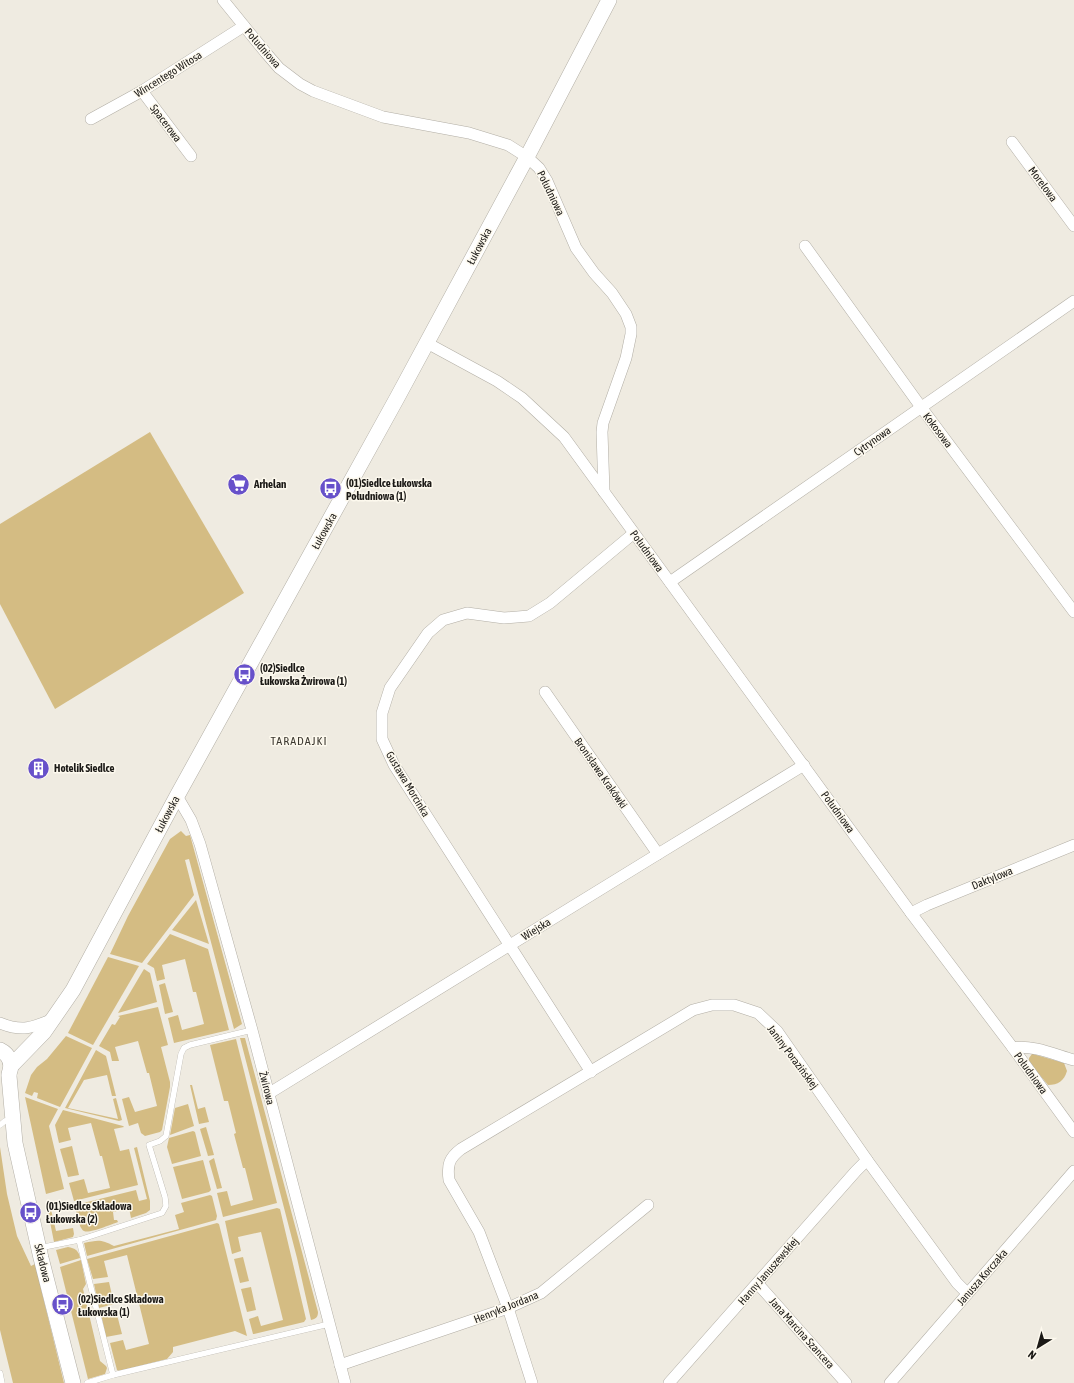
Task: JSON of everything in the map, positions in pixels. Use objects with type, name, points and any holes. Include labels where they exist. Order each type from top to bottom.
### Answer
[{"type":"main road","name":"Łukowska","points":[[5,1066],[20,1048],[42,1035],[73,990],[177,796],[427,343],[609,0]]},
{"type":"main road","name":"Składowa","points":[[5,1066],[15,1143],[39,1248],[73,1383]]},
{"type":"main road","name":"Składowa","points":[[2,1118],[15,1143]]},
{"type":"street","name":"Południowa","points":[[224,0],[279,68],[312,91],[382,116],[469,133],[508,145],[527,156],[539,168],[547,181],[576,248],[612,293],[626,314],[631,327],[630,341],[626,358],[602,432],[604,492]]},
{"type":"street","name":"Wincentego Witosa","points":[[91,119],[142,91],[244,26]]},
{"type":"street","name":"Spacerowa","points":[[142,91],[191,156]]},
{"type":"street","name":"Morelowa","points":[[1012,142],[1074,226]]},
{"type":"street","name":"Kokosowa","points":[[805,246],[921,407],[1074,612]]},
{"type":"street","name":"Cytrynowa","points":[[670,582],[1074,301]]},
{"type":"street","name":"Południowa","points":[[427,343],[498,381],[522,398],[564,437],[911,913],[1013,1048],[1074,1132]]},
{"type":"street","name":"Gustawa Morcinka","points":[[591,1072],[511,945],[394,765],[382,739],[382,713],[390,688],[428,633],[443,620],[467,614],[504,618],[529,616],[550,603],[634,533]]},
{"type":"street","name":"Bronisława Krakówki","points":[[545,692],[658,854]]},
{"type":"street","name":"Wiejska","points":[[268,1094],[804,765]]},
{"type":"street","name":"Żwirowa","points":[[177,796],[191,820],[200,844],[252,1030],[340,1365],[343,1382]]},
{"type":"street","name":"Daktylowa","points":[[911,913],[927,905],[1074,845]]},
{"type":"street","name":"Janiny Porazińskiej","points":[[508,1308],[479,1232],[449,1180],[449,1163],[454,1154],[693,1010],[712,1004],[734,1004],[758,1013],[776,1031],[956,1283],[967,1293]]},
{"type":"street","points":[[0,1023],[26,1029],[33,1028],[55,1018]]},
{"type":"street","points":[[1013,1048],[1028,1047],[1074,1060]]},
{"type":"street","name":"Hanny Januszewskiej","points":[[669,1383],[867,1160]]},
{"type":"street","name":"Janusza Korczaka","points":[[890,1383],[1074,1171]]},
{"type":"street","name":"Henryka Jordana","points":[[340,1365],[508,1308],[541,1294],[648,1205]]},
{"type":"street","name":"Jana Marcina Szancera","points":[[758,1284],[846,1383]]},
{"type":"street","points":[[508,1308],[532,1383]]},
{"type":"lane","points":[[39,1248],[79,1240],[162,1212],[166,1206],[165,1197],[149,1145],[160,1141],[166,1136],[181,1054],[184,1048],[190,1045],[252,1030]]},
{"type":"lane","points":[[79,1240],[113,1375]]},
{"type":"lane","points":[[86,1383],[113,1375],[329,1324]]},
{"type":"lane","points":[[0,1373],[2,1383]]},
{"type":"shaded area","points":[[150,432],[244,593],[55,709],[0,604],[0,524]]},
{"type":"shaded area","points":[[181,831],[186,836],[190,835],[242,1024],[234,1029],[189,859],[185,860],[194,895],[142,963],[110,954],[128,916],[170,839]]},
{"type":"shaded area","points":[[196,900],[209,944],[172,930]]},
{"type":"shaded area","points":[[170,934],[208,949],[229,1030],[174,1043],[168,1018],[178,1015],[182,1030],[204,1024],[196,992],[193,992],[185,959],[162,965],[165,979],[157,981],[154,968],[147,964]]},
{"type":"shaded area","points":[[108,957],[139,966],[93,1045],[68,1033]]},
{"type":"shaded area","points":[[144,969],[150,973],[157,1002],[118,1013]]},
{"type":"shaded area","points":[[165,983],[173,1012],[165,1014],[159,985]]},
{"type":"shaded area","points":[[158,1007],[168,1045],[161,1047],[170,1087],[162,1130],[160,1132],[145,1136],[141,1133],[138,1123],[129,1126],[122,1099],[129,1097],[135,1112],[157,1106],[149,1073],[147,1073],[138,1041],[115,1047],[119,1061],[112,1061],[110,1052],[99,1046],[112,1024],[115,1025],[120,1017],[118,1016]]},
{"type":"shaded area","points":[[66,1036],[92,1048],[60,1107],[37,1098],[38,1093],[34,1092],[32,1096],[25,1093],[31,1075],[37,1067],[47,1059]]},
{"type":"shaded area","points":[[240,1038],[245,1038],[318,1312],[317,1316],[313,1320],[311,1320],[297,1258]]},
{"type":"shaded area","points":[[236,1039],[277,1203],[223,1217],[217,1193],[227,1191],[231,1206],[253,1200],[234,1134],[236,1133],[228,1101],[224,1101],[210,1045]]},
{"type":"shaded area","points":[[96,1050],[106,1056],[116,1096],[112,1096],[107,1075],[84,1080],[68,1108],[118,1119],[113,1099],[116,1098],[122,1120],[119,1121],[65,1108]]},
{"type":"shaded area","points":[[1032,1054],[1064,1063],[1067,1071],[1062,1080],[1058,1083],[1048,1085],[1029,1062],[1029,1058]]},
{"type":"shaded area","points":[[190,1085],[192,1085],[198,1109],[205,1107],[209,1122],[199,1124]]},
{"type":"shaded area","points":[[25,1097],[58,1109],[49,1126],[64,1189],[46,1194]]},
{"type":"shaded area","points":[[188,1104],[194,1126],[170,1135],[175,1108]]},
{"type":"shaded area","points":[[63,1110],[124,1127],[114,1129],[120,1151],[129,1149],[138,1185],[74,1201],[69,1183],[84,1179],[88,1193],[110,1188],[102,1156],[100,1156],[91,1123],[68,1128],[71,1140],[59,1143],[55,1125]]},
{"type":"shaded area","points":[[206,1127],[214,1155],[208,1156],[200,1129]]},
{"type":"shaded area","points":[[193,1131],[195,1132],[201,1156],[172,1164],[167,1147],[169,1138]]},
{"type":"shaded area","points":[[72,1146],[79,1175],[68,1177],[60,1149]]},
{"type":"shaded area","points":[[0,1147],[7,1194],[17,1236],[31,1266],[35,1264],[64,1383],[13,1383],[0,1330]]},
{"type":"shaded area","points":[[137,1147],[150,1201],[150,1210],[146,1213],[131,1218],[129,1208],[113,1212],[114,1220],[117,1220],[118,1222],[87,1232],[82,1230],[75,1205],[136,1190],[139,1201],[147,1199],[134,1148]]},
{"type":"shaded area","points":[[214,1158],[222,1188],[217,1189],[209,1161]]},
{"type":"shaded area","points":[[203,1160],[211,1190],[209,1192],[182,1199],[173,1167]]},
{"type":"shaded area","points":[[210,1195],[212,1196],[217,1216],[216,1220],[87,1256],[84,1243],[99,1241],[106,1242],[114,1246],[179,1229],[175,1215],[184,1212],[181,1203]]},
{"type":"shaded area","points":[[49,1201],[56,1231],[73,1228],[73,1237],[54,1242],[46,1202]]},
{"type":"shaded area","points":[[277,1208],[280,1209],[306,1319],[304,1322],[253,1334],[249,1319],[258,1316],[261,1326],[283,1320],[261,1232],[238,1237],[241,1251],[232,1254],[225,1221]]},
{"type":"shaded area","points":[[217,1223],[219,1224],[247,1336],[235,1331],[173,1347],[173,1352],[167,1359],[119,1371],[117,1370],[110,1343],[123,1340],[126,1350],[149,1344],[127,1255],[104,1261],[108,1277],[93,1279],[87,1259]]},
{"type":"shaded area","points":[[68,1247],[76,1250],[79,1253],[80,1258],[60,1264],[56,1250]]},
{"type":"shaded area","points":[[243,1257],[249,1281],[240,1283],[234,1259]]},
{"type":"shaded area","points":[[81,1260],[86,1284],[83,1289],[100,1361],[107,1368],[105,1374],[88,1379],[60,1267]]},
{"type":"shaded area","points":[[109,1282],[114,1304],[99,1308],[94,1284]]},
{"type":"shaded area","points":[[251,1287],[256,1310],[247,1312],[241,1289]]},
{"type":"shaded area","points":[[116,1311],[122,1334],[106,1337],[101,1314]]},
{"type":"place","name":"Arhelan","points":[[238,484]]},
{"type":"place","name":"(01)Siedlce Łukowska Południowa (1)","points":[[330,489]]},
{"type":"place","name":"(02)Siedlce Łukowska Żwirowa (1)","points":[[245,674]]},
{"type":"place","name":"Hotelik Siedlce","points":[[39,768]]},
{"type":"place","name":"(01)Siedlce Składowa Łukowska (2)","points":[[31,1212]]},
{"type":"place","name":"(02)Siedlce Składowa Łukowska (1)","points":[[63,1305]]},
{"type":"district","name":"TARADAJKI","points":[[299,741]]}]
